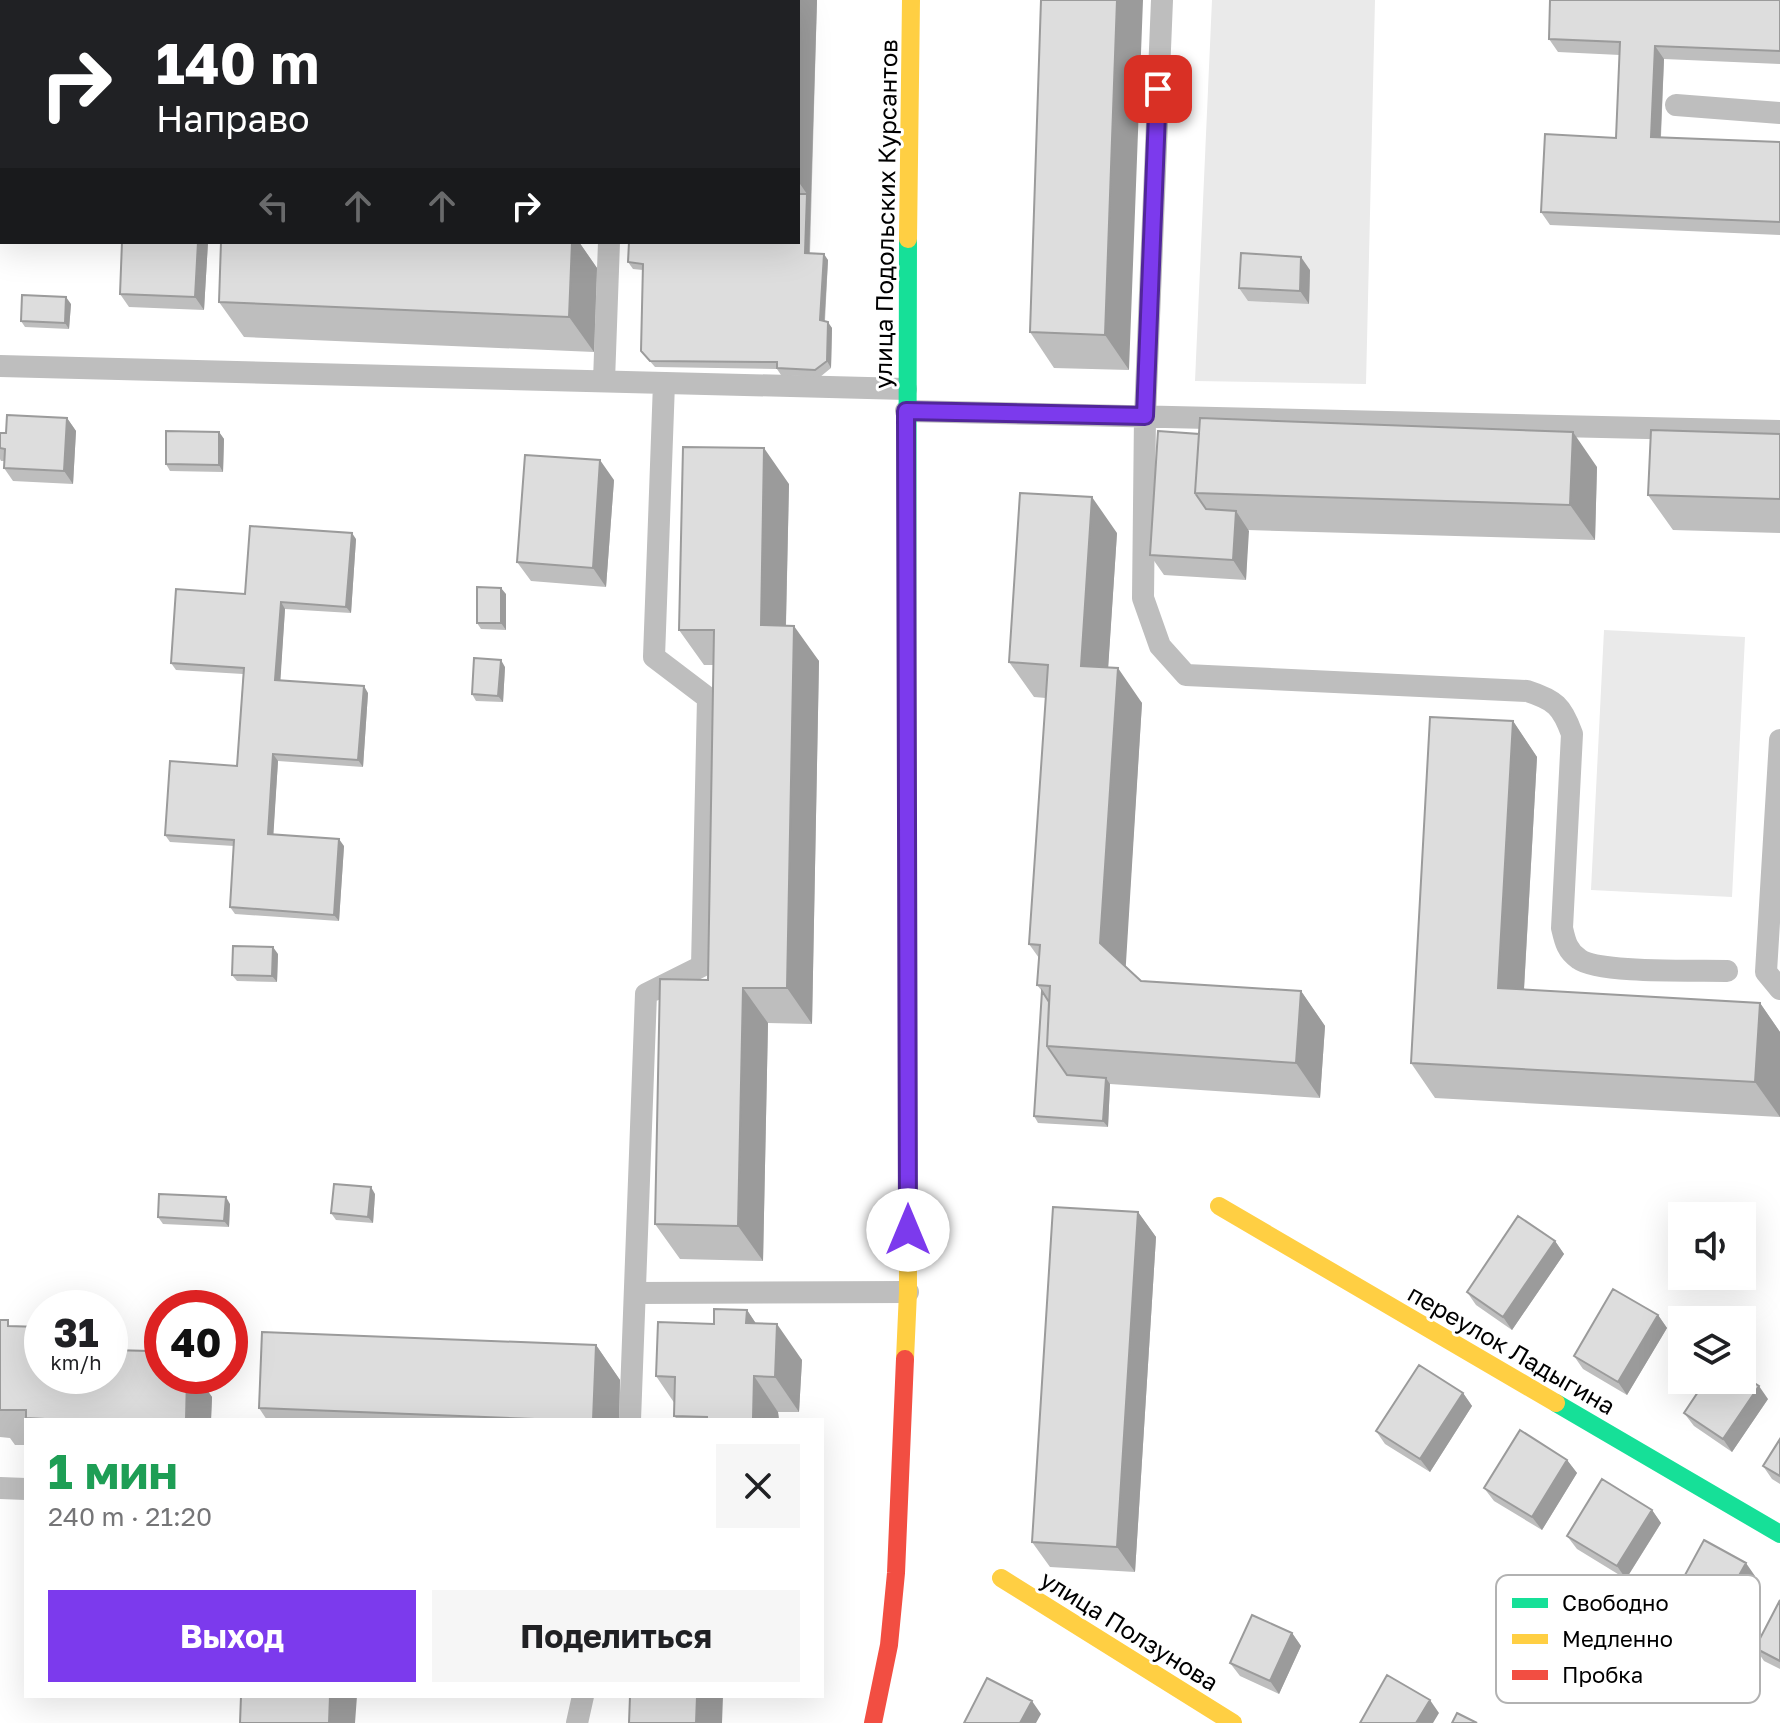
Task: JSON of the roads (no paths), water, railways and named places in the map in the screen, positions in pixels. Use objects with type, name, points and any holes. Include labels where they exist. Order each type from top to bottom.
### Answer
[{"type":"street","name":"улица Подольских Курсантов","points":[[873,1723],[889,1645],[896,1573],[908,1292],[906,400],[911,0]]},
{"type":"street","name":"переулок Ладыгина","points":[[1219,1206],[1780,1534]]},
{"type":"street","name":"улица Ползунова","points":[[1001,1578],[1233,1723]]},
{"type":"lane","points":[[1162,0],[1145,416],[1143,598],[1160,646],[1186,675],[1527,691],[1548,698],[1564,712],[1572,734],[1562,928],[1567,948],[1581,961],[1603,967],[1727,971]]},
{"type":"lane","points":[[1676,105],[1780,113]]},
{"type":"lane","points":[[604,381],[609,244]]},
{"type":"lane","points":[[0,366],[664,383],[1145,416],[1780,431]]},
{"type":"lane","points":[[630,1418],[646,994],[702,966],[708,698],[654,657],[664,383]]},
{"type":"lane","points":[[1780,740],[1766,972],[1780,989]]},
{"type":"lane","points":[[635,1293],[908,1292]]},
{"type":"lane","points":[[0,1488],[24,1489]]},
{"type":"lane","points":[[577,1723],[583,1698]]}]
